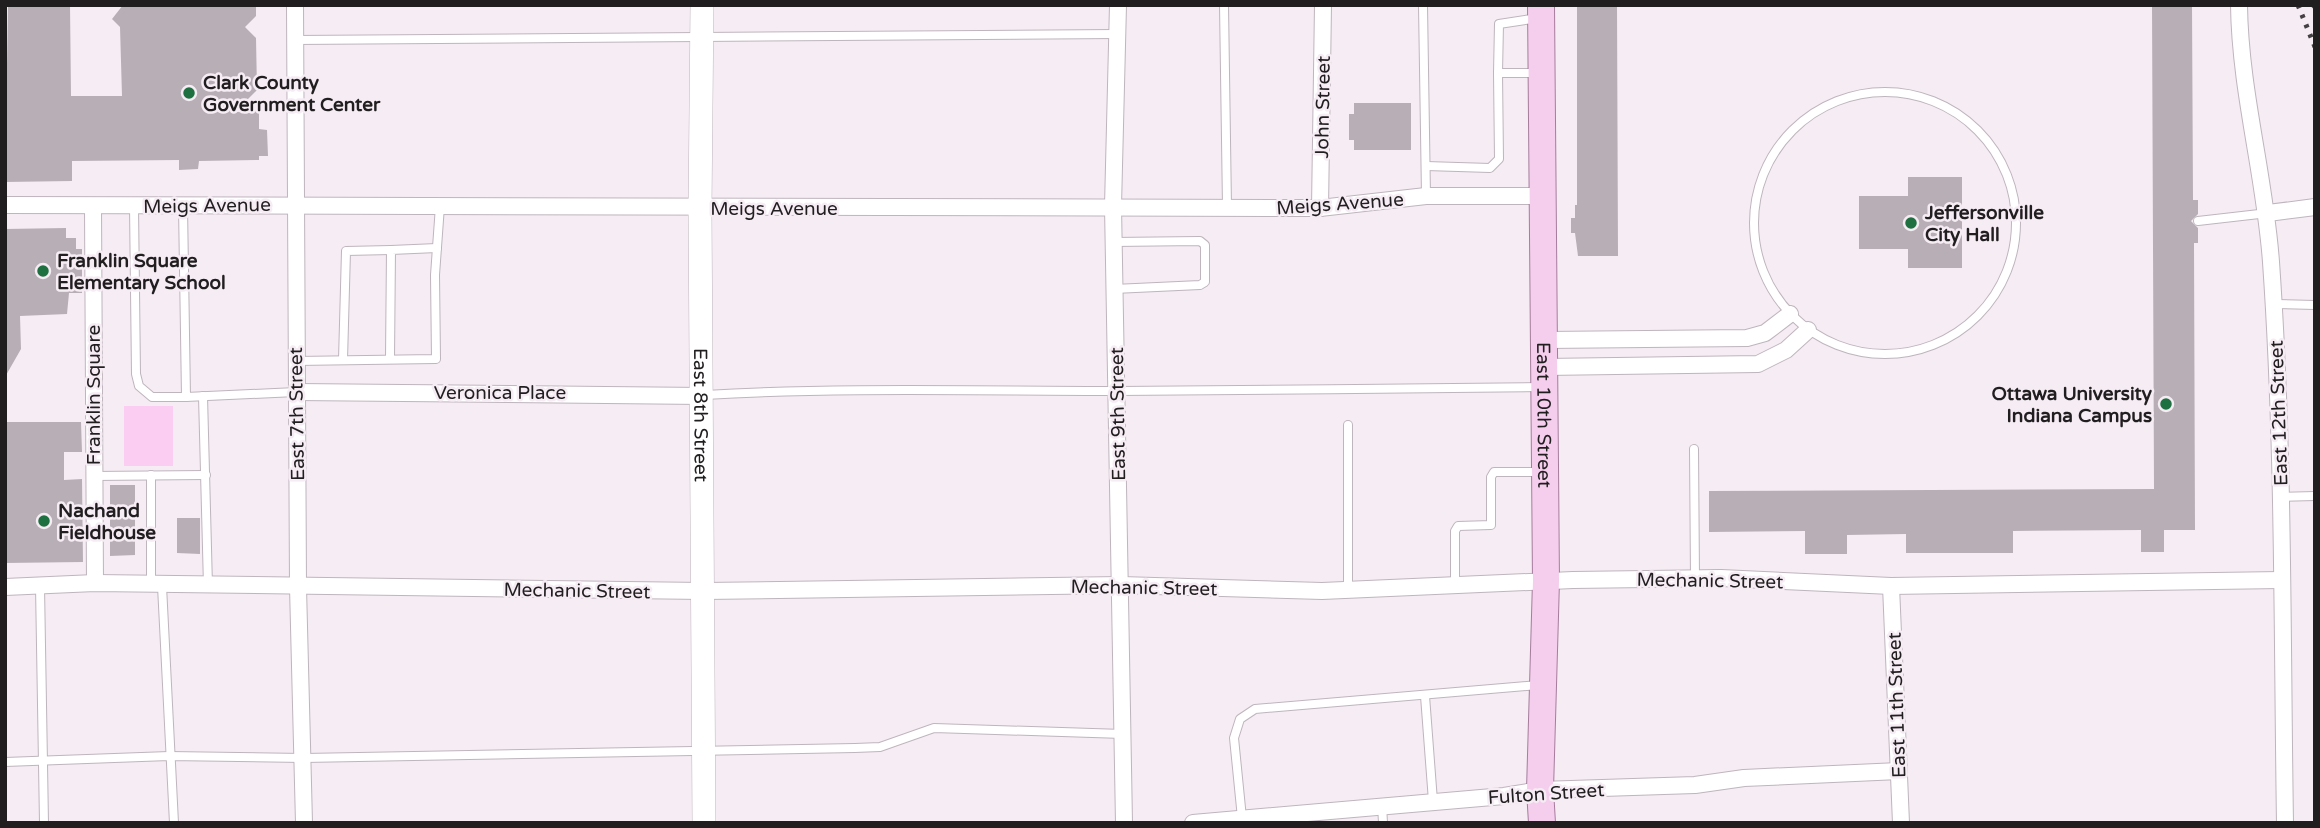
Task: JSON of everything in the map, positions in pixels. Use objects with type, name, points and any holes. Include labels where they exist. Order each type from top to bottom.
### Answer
[{"type":"main road","name":"East 8th Street","points":[[702,5],[700,209],[704,823]]},
{"type":"main road","name":"East 10th Street","points":[[1541,11],[1546,340],[1546,581],[1540,790],[1542,823]]},
{"type":"street","name":"East 7th Street","points":[[295,5],[298,587],[304,823]]},
{"type":"street","name":"East 9th Street","points":[[1118,5],[1113,242],[1124,823]]},
{"type":"street","name":"John Street","points":[[1320,208],[1323,5]]},
{"type":"street","name":"East 12th Street","points":[[2239,5],[2239,40],[2268,213],[2274,304],[2281,497],[2285,823]]},
{"type":"street","name":"Meigs Avenue","points":[[5,205],[700,209],[1113,206],[1320,208],[1426,196],[1542,195]]},
{"type":"street","name":"Franklin Square","points":[[93,206],[95,583]]},
{"type":"street","points":[[2268,213],[2315,207]]},
{"type":"street","points":[[1546,340],[1747,338],[1765,333],[1790,314]]},
{"type":"street","points":[[1545,377],[1758,364],[1786,350],[1808,330]]},
{"type":"street","name":"Veronica Place","points":[[296,392],[703,396]]},
{"type":"street","name":"Mechanic Street","points":[[5,587],[95,583],[704,591],[1121,584],[1348,590],[1546,581],[1695,578],[1891,586],[2281,580]]},
{"type":"street","name":"East 11th Street","points":[[1891,586],[1901,823]]},
{"type":"street","name":"Fulton Street","points":[[1193,823],[1540,790],[1695,785],[1744,778],[1899,771]]},
{"type":"lane","points":[[1224,5],[1227,207]]},
{"type":"lane","points":[[1423,5],[1426,196]]},
{"type":"lane","points":[[1426,166],[1490,168],[1499,159],[1499,24],[1541,11]]},
{"type":"lane","points":[[295,40],[1117,34]]},
{"type":"lane","points":[[1498,73],[1540,73]]},
{"type":"lane","points":[[1884,92],[1934,101],[1957,113],[1977,129],[2006,171],[2016,220],[2008,269],[1997,291],[1982,311],[1964,328],[1943,341],[1896,354],[1850,350],[1808,330],[1790,314],[1763,272],[1754,222],[1757,197],[1765,172],[1793,130],[1835,102],[1859,94],[1884,92]]},
{"type":"lane","points":[[134,206],[136,374],[139,386],[152,397],[296,392]]},
{"type":"lane","points":[[183,206],[186,397]]},
{"type":"lane","points":[[296,361],[436,359],[440,206]]},
{"type":"lane","points":[[2198,221],[2268,213]]},
{"type":"lane","points":[[1113,242],[1200,241],[1205,245],[1205,282],[1200,285],[1114,289]]},
{"type":"lane","points":[[343,360],[346,251],[437,248]]},
{"type":"lane","points":[[390,358],[391,250]]},
{"type":"lane","points":[[2274,304],[2315,305]]},
{"type":"lane","points":[[703,396],[772,391],[1117,391],[1545,377]]},
{"type":"lane","points":[[203,396],[208,586]]},
{"type":"lane","points":[[1348,425],[1348,590]]},
{"type":"lane","points":[[1694,449],[1695,578]]},
{"type":"lane","points":[[1455,586],[1455,531],[1458,526],[1491,526],[1491,477],[1494,472],[1545,472]]},
{"type":"lane","points":[[151,475],[156,585],[174,823]]},
{"type":"lane","points":[[93,476],[206,475]]},
{"type":"lane","points":[[2281,497],[2315,496]]},
{"type":"lane","points":[[40,586],[46,763],[44,823]]},
{"type":"lane","points":[[1242,818],[1234,738],[1240,719],[1255,709],[1544,685]]},
{"type":"lane","points":[[1425,696],[1433,801]]},
{"type":"lane","points":[[5,762],[46,763],[169,756],[304,758],[880,747],[934,728],[1123,734]]},
{"type":"lane","points":[[1382,805],[1383,823]]},
{"type":"shaded area","points":[[124,406],[173,406],[173,466],[124,466]]},
{"type":"building","name":"Clark County Government Center","points":[[8,5],[70,5],[71,96],[122,96],[120,27],[112,19],[123,5],[256,5],[256,16],[245,27],[256,38],[257,90],[235,112],[259,111],[259,129],[267,130],[268,156],[259,156],[259,160],[199,161],[198,169],[179,170],[179,160],[72,161],[72,181],[5,182]]},
{"type":"building","points":[[1577,5],[1617,5],[1618,256],[1578,256],[1575,233],[1571,233],[1571,218],[1575,218],[1577,205]]},
{"type":"building","points":[[2152,5],[2192,5],[2193,200],[2198,200],[2198,214],[2191,221],[2198,228],[2198,243],[2194,243],[2195,530],[2164,530],[2164,552],[2141,552],[2141,530],[2013,531],[2013,553],[1906,553],[1906,534],[1847,535],[1847,554],[1805,554],[1805,531],[1709,532],[1709,491],[2154,489]]},
{"type":"building","points":[[1354,103],[1411,103],[1411,150],[1354,150],[1354,140],[1349,140],[1349,114],[1354,114]]},
{"type":"building","name":"Jeffersonville City Hall","points":[[1908,177],[1962,177],[1962,268],[1908,268],[1908,249],[1859,249],[1859,196],[1908,196]]},
{"type":"building","name":"Franklin Square Elementary School","points":[[66,228],[66,238],[76,238],[76,249],[82,249],[82,293],[69,293],[67,314],[20,316],[21,349],[5,377],[5,229]]},
{"type":"building","name":"Nachand Fieldhouse","points":[[5,422],[81,422],[82,452],[64,452],[64,480],[82,479],[83,562],[5,563]]},
{"type":"building","points":[[110,485],[135,485],[135,555],[110,556]]},
{"type":"building","points":[[177,518],[200,518],[200,554],[177,553]]},
{"type":"railway","points":[[2298,5],[2315,47]]},
{"type":"place","name":"Clark County Government Center","points":[[189,93]]},
{"type":"place","name":"Jeffersonville City Hall","points":[[1911,223]]},
{"type":"place","name":"Franklin Square Elementary School","points":[[43,271]]},
{"type":"place","name":"Ottawa University Indiana Campus","points":[[2166,404]]},
{"type":"place","name":"Nachand Fieldhouse","points":[[44,521]]}]
